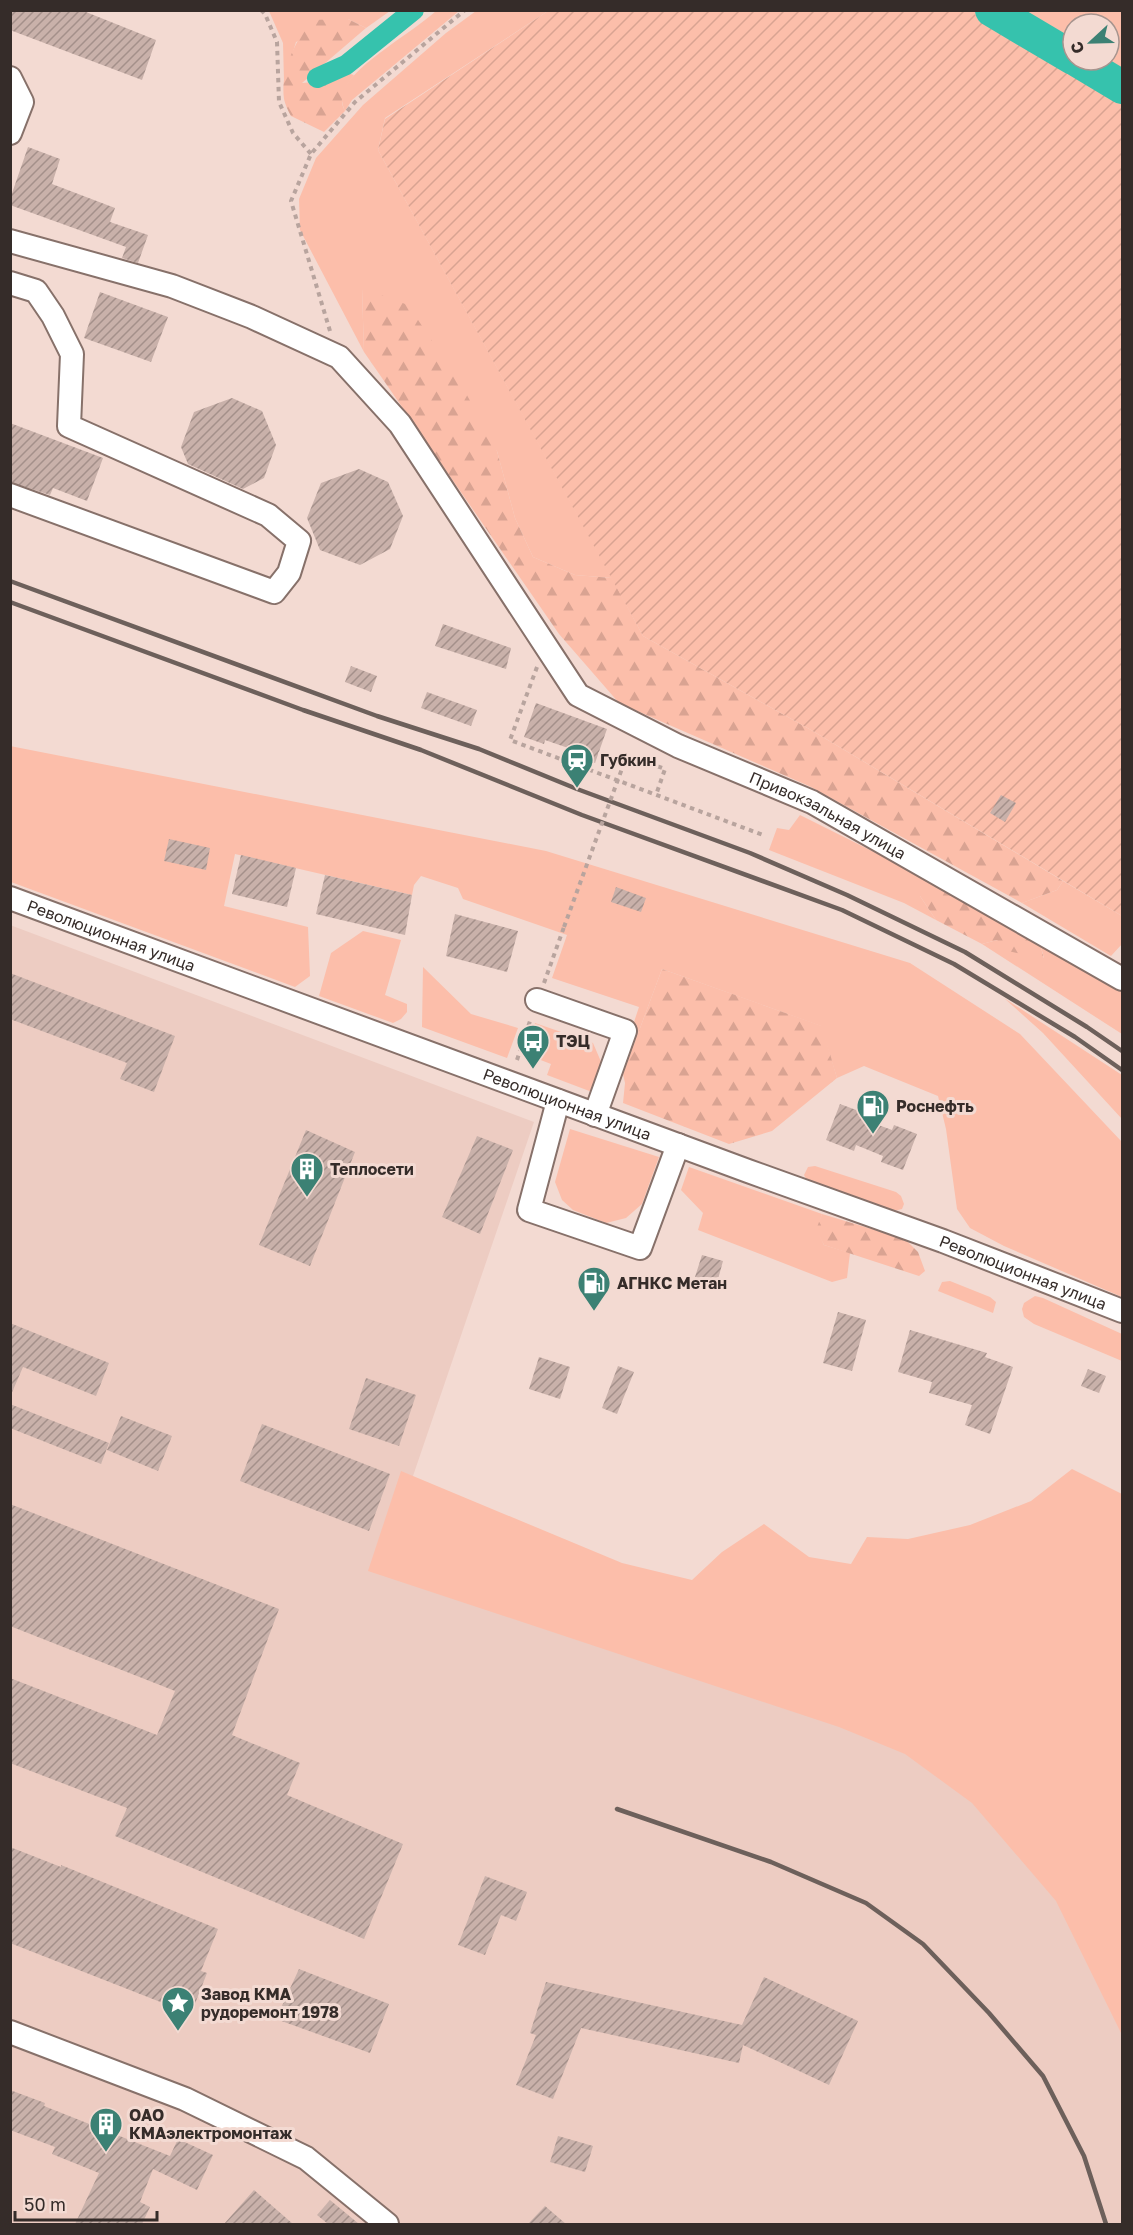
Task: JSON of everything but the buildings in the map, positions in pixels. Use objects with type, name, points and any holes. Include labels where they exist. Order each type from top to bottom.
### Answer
[{"type":"street","points":[[10,78],[22,102],[10,133]]},
{"type":"street","points":[[10,241],[172,286],[252,317],[339,357]]},
{"type":"street","points":[[10,283],[36,291],[54,316],[72,354],[69,426],[268,515],[299,541],[289,573],[274,592],[10,495]]},
{"type":"street","name":"Привокзальная улица","points":[[339,357],[400,424],[578,695],[678,746],[812,802],[1122,979]]},
{"type":"street","name":"Революционная улица","points":[[10,898],[595,1115],[943,1241],[1122,1311]]},
{"type":"street","points":[[537,1000],[625,1031],[595,1115]]},
{"type":"street","points":[[558,1101],[529,1210],[640,1248],[678,1145]]},
{"type":"street","points":[[10,2032],[185,2099],[306,2158],[387,2224]]},
{"type":"path","points":[[261,10],[278,42],[279,102],[293,133],[312,154]]},
{"type":"path","points":[[339,357],[291,201],[312,154],[355,102],[465,10]]},
{"type":"path","points":[[545,645],[510,740],[763,835]]},
{"type":"path","points":[[564,927],[627,755],[664,769],[656,795]]},
{"type":"shaded area","points":[[10,925],[534,1122],[387,1552],[846,1710],[964,1781],[1069,1909],[1122,2021],[1122,2224],[11,2224]]},
{"type":"green space","points":[[269,11],[390,11],[366,28],[348,19],[296,42],[284,81],[283,43]]},
{"type":"green space","points":[[436,11],[459,11],[352,100],[345,111],[342,94],[351,79],[373,58]]},
{"type":"green space","points":[[476,11],[548,11],[385,118],[378,150],[612,578],[575,575],[533,557],[515,518],[497,451],[362,289],[364,352],[300,230],[299,199],[316,158],[363,105],[446,33]]},
{"type":"green space","points":[[548,11],[969,11],[1061,65],[1061,72],[1073,72],[1122,101],[1122,916],[811,730],[643,636],[378,150],[385,119]]},
{"type":"green space","points":[[938,11],[1122,11],[1122,110]]},
{"type":"green space","points":[[938,11],[1006,11],[1061,43],[1061,72],[1110,72],[1122,79],[1122,110]]},
{"type":"green space","points":[[348,19],[366,28],[302,83],[324,81],[343,72],[354,75],[342,96],[345,111],[324,132],[291,116],[284,99],[284,78],[290,57],[311,20]]},
{"type":"green space","points":[[362,288],[408,305],[461,384],[497,451],[515,518],[533,557],[575,575],[612,578],[643,636],[811,730],[1063,881],[1057,890],[1022,903],[809,786],[619,703],[559,634],[364,352]]},
{"type":"green space","points":[[10,746],[546,851],[910,963],[1020,1034],[1122,1142],[1122,1297],[1004,1246],[970,1228],[957,1209],[946,1129],[938,1096],[864,1066],[837,1078],[821,1026],[662,969],[623,1074],[619,1067],[639,1007],[552,978],[567,935],[463,899],[458,888],[421,876],[414,885],[412,895],[235,854],[224,906],[308,927],[310,976],[295,987],[11,882]]},
{"type":"green space","points":[[800,815],[934,882],[920,896],[936,920],[904,903],[769,850],[777,828],[789,830]]},
{"type":"green space","points":[[1063,881],[1122,916],[1122,944],[1111,956],[1022,903],[1057,890]]},
{"type":"green space","points":[[934,882],[1039,940],[1044,959],[1008,951],[997,940],[982,944],[936,920],[920,896],[923,883]]},
{"type":"green space","points":[[363,931],[401,940],[385,995],[407,1004],[407,1012],[393,1023],[319,996],[331,953]]},
{"type":"green space","points":[[997,940],[1044,958],[1039,940],[1122,986],[1122,1034],[982,944]]},
{"type":"green space","points":[[423,967],[471,1014],[518,1028],[507,1058],[422,1027]]},
{"type":"green space","points":[[662,969],[822,1026],[837,1078],[772,1131],[729,1144],[623,1103],[625,1083],[623,1074]]},
{"type":"green space","points":[[1004,998],[1122,1075],[1122,1119],[1043,1033]]},
{"type":"green space","points":[[535,1023],[593,1043],[602,1064],[592,1092],[547,1075],[551,1064],[525,1054]]},
{"type":"green space","points":[[570,1129],[659,1157],[642,1204],[626,1218],[606,1223],[573,1210],[562,1200],[555,1182]]},
{"type":"green space","points":[[815,1166],[896,1192],[901,1196],[904,1204],[902,1209],[894,1211],[808,1182],[804,1175],[808,1167]]},
{"type":"green space","points":[[689,1167],[822,1214],[817,1230],[824,1245],[850,1253],[847,1278],[832,1282],[698,1230],[703,1213],[681,1190]]},
{"type":"green space","points":[[822,1214],[905,1239],[918,1252],[925,1271],[919,1276],[824,1245],[816,1230]]},
{"type":"green space","points":[[950,1281],[990,1297],[996,1302],[993,1313],[938,1291],[942,1282]]},
{"type":"green space","points":[[1035,1296],[1122,1334],[1122,1361],[1034,1324],[1024,1317],[1022,1309],[1024,1303]]},
{"type":"green space","points":[[1072,1469],[1122,1494],[1122,2035],[1056,1901],[972,1803],[905,1754],[839,1727],[368,1571],[401,1471],[622,1563],[692,1580],[722,1552],[764,1524],[809,1557],[851,1564],[867,1537],[908,1539],[970,1525],[1031,1501]]},
{"type":"waterway","points":[[317,78],[346,65],[414,10]]},
{"type":"waterway","points":[[992,10],[1061,51]]},
{"type":"waterway","points":[[1097,72],[1122,87]]},
{"type":"railway","points":[[10,581],[377,716],[479,749],[577,789],[750,853],[847,895],[965,952],[1122,1051]]},
{"type":"railway","points":[[10,602],[303,710],[421,750],[582,815],[842,910],[954,964],[1075,1037],[1122,1070]]},
{"type":"railway","points":[[617,1809],[771,1862],[866,1903],[923,1944],[989,2013],[1043,2076],[1084,2156],[1106,2224]]},
{"type":"place","name":"Губкин","points":[[577,789]]},
{"type":"place","name":"ТЭЦ","points":[[533,1070]]},
{"type":"place","name":"Роснефть","points":[[873,1135]]},
{"type":"place","name":"Теплосети","points":[[307,1198]]},
{"type":"place","name":"АГНКС Метан","points":[[594,1312]]},
{"type":"place","name":"Завод КМА рудоремонт 1978","points":[[178,2032]]},
{"type":"place","name":"ОАО КМАэлектромонтаж","points":[[106,2153]]}]
